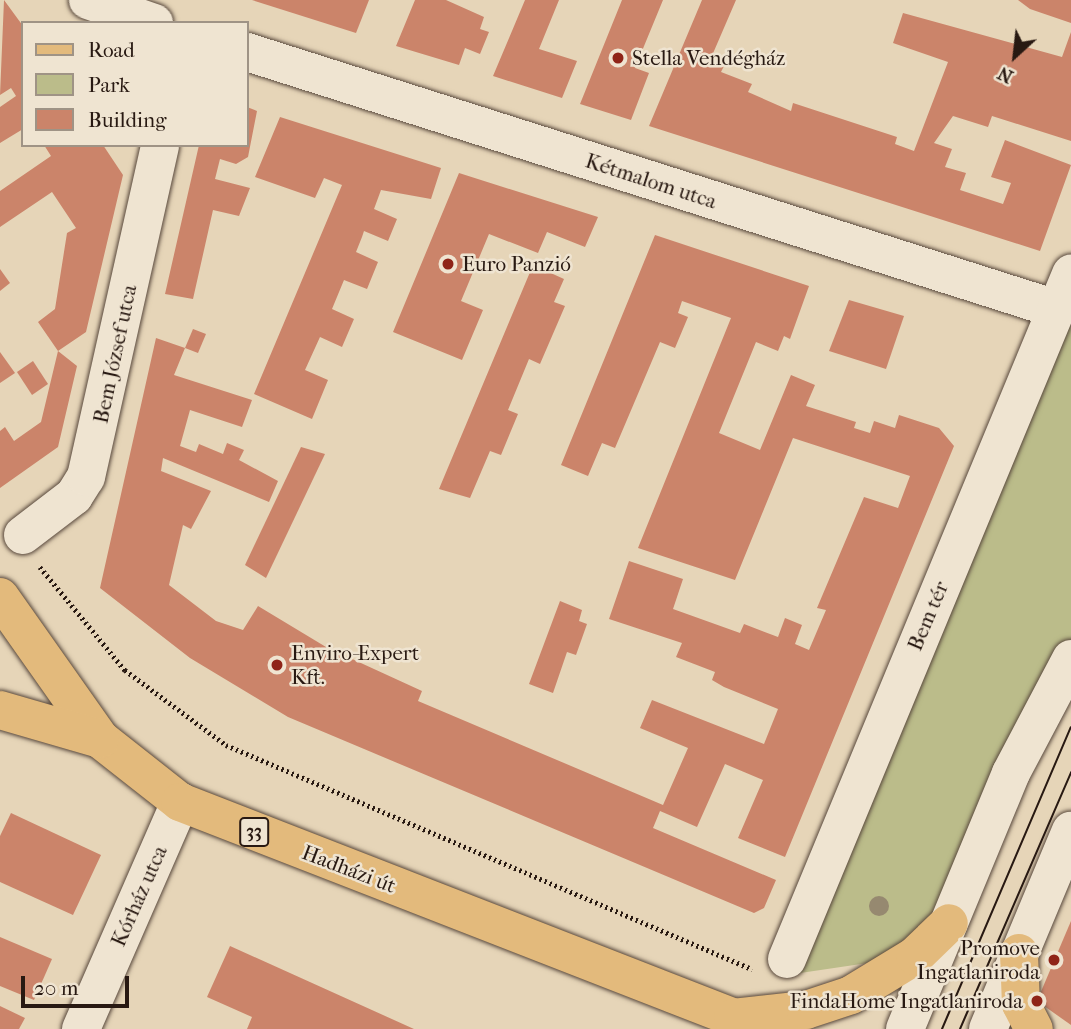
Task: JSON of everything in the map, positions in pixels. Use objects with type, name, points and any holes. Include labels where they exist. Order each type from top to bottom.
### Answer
[{"type":"main road","name":"Hadházi út","points":[[7,618],[100,739],[180,802],[746,1025]]},
{"type":"main road","points":[[0,710],[100,739]]},
{"type":"main road","points":[[746,1025],[851,995],[915,957],[949,923]]},
{"type":"main road","points":[[1019,953],[1021,1004],[1034,1029]]},
{"type":"street","points":[[88,0],[148,21]]},
{"type":"street","name":"Kétmalom utca","points":[[248,52],[1056,309]]},
{"type":"street","name":"Bem József utca","points":[[30,549],[74,496],[86,477],[160,147]]},
{"type":"street","name":"Bem tér","points":[[777,967],[1071,274]]},
{"type":"street","points":[[905,1029],[1011,773],[1071,659]]},
{"type":"street","name":"Kórház utca","points":[[81,1029],[180,802]]},
{"type":"street","points":[[988,1029],[1071,831]]},
{"type":"path","points":[[30,549],[125,670],[226,745],[777,967]]},
{"type":"green space","points":[[1071,274],[1071,659],[915,956],[780,976]]},
{"type":"building","points":[[4,0],[21,23],[21,130],[0,143],[0,107],[16,96],[11,88],[0,95]]},
{"type":"building","points":[[252,0],[369,0],[356,33]]},
{"type":"building","points":[[415,0],[446,0],[484,17],[480,29],[489,32],[480,54],[465,48],[459,65],[396,46]]},
{"type":"building","points":[[525,0],[559,0],[539,49],[577,61],[562,98],[493,76]]},
{"type":"building","points":[[622,0],[663,0],[635,68],[649,73],[631,120],[580,104]]},
{"type":"building","points":[[702,0],[736,0],[711,58],[725,64],[721,72],[752,84],[748,92],[791,111],[793,103],[897,137],[895,144],[914,151],[948,62],[893,43],[903,13],[1062,57],[1071,32],[1071,141],[992,116],[988,127],[953,116],[934,143],[952,149],[945,167],[966,173],[960,190],[1003,204],[1011,183],[991,177],[1005,140],[1071,165],[1040,251],[649,126]]},
{"type":"building","points":[[1018,0],[1071,0],[1071,23],[1030,9]]},
{"type":"building","points":[[248,107],[257,111],[248,157],[236,164],[220,159],[215,179],[250,188],[239,216],[213,210],[193,299],[165,294],[199,147],[248,147]]},
{"type":"building","points":[[280,117],[441,168],[431,199],[381,190],[374,209],[397,219],[388,241],[364,231],[356,252],[378,262],[367,289],[344,280],[332,309],[354,319],[342,347],[320,337],[305,370],[328,380],[312,419],[254,394],[342,185],[324,178],[315,198],[255,177]]},
{"type":"building","points":[[45,147],[104,147],[123,175],[86,332],[58,351],[38,322],[55,309],[67,233],[76,228],[52,192],[0,227],[0,191],[51,156]]},
{"type":"building","points":[[459,173],[598,217],[585,247],[547,232],[538,253],[489,234],[461,301],[483,310],[462,360],[393,332]]},
{"type":"building","points":[[655,235],[809,286],[790,339],[784,336],[778,351],[756,342],[719,433],[760,450],[791,375],[815,385],[806,406],[856,422],[854,428],[870,433],[874,421],[895,428],[899,415],[939,428],[954,446],[785,857],[738,838],[763,780],[725,764],[697,827],[660,811],[653,828],[776,880],[764,908],[754,913],[288,717],[190,658],[100,588],[156,338],[185,348],[174,375],[252,400],[242,427],[190,410],[180,446],[196,452],[199,444],[223,454],[227,443],[244,450],[239,460],[278,481],[269,502],[163,458],[161,471],[211,491],[191,529],[183,525],[169,585],[216,621],[243,630],[258,606],[326,647],[422,691],[418,701],[663,805],[688,748],[640,728],[652,700],[764,744],[778,709],[724,687],[712,680],[715,672],[676,657],[682,643],[609,619],[629,561],[683,579],[673,609],[740,633],[744,624],[778,637],[785,618],[802,625],[795,644],[809,650],[826,610],[817,608],[864,497],[898,508],[910,476],[793,438],[735,580],[638,548],[731,318],[682,301],[678,313],[688,317],[675,348],[660,342],[615,448],[602,443],[588,476],[561,465]]},
{"type":"building","points":[[533,265],[564,279],[554,302],[565,306],[540,364],[529,359],[508,410],[518,414],[501,455],[490,451],[470,498],[439,489]]},
{"type":"building","points":[[0,269],[10,283],[0,291]]},
{"type":"building","points":[[849,300],[904,316],[886,369],[829,351]]},
{"type":"building","points":[[193,329],[206,334],[198,353],[185,348]]},
{"type":"building","points":[[58,351],[77,366],[58,447],[0,488],[0,431],[5,427],[14,441],[41,422]]},
{"type":"building","points":[[0,352],[15,373],[0,383]]},
{"type":"building","points":[[33,361],[48,384],[32,395],[17,372]]},
{"type":"building","points":[[301,447],[325,454],[266,578],[245,565]]},
{"type":"building","points":[[560,601],[582,610],[579,621],[587,624],[576,655],[567,652],[553,693],[529,684]]},
{"type":"building","points":[[11,813],[101,855],[73,915],[0,882],[0,836]]},
{"type":"building","points":[[1071,921],[1071,1025],[1037,1001]]},
{"type":"building","points":[[0,937],[52,959],[34,1000],[0,986]]},
{"type":"building","points":[[230,946],[414,1029],[247,1029],[252,1017],[207,997]]},
{"type":"building","points":[[0,1006],[25,1018],[19,1029],[0,1029]]},
{"type":"tram line","points":[[942,1029],[1071,727]]},
{"type":"tram line","points":[[960,1029],[1071,772]]},
{"type":"place","name":"Stella Vendégház","points":[[618,58]]},
{"type":"place","name":"Euro Panzió","points":[[448,264]]},
{"type":"place","name":"Enviro-Expert Kft.","points":[[277,665]]},
{"type":"place","name":"Promove Ingatlaniroda","points":[[1054,960]]},
{"type":"place","name":"FindaHome Ingatlaniroda","points":[[1037,1001]]}]
